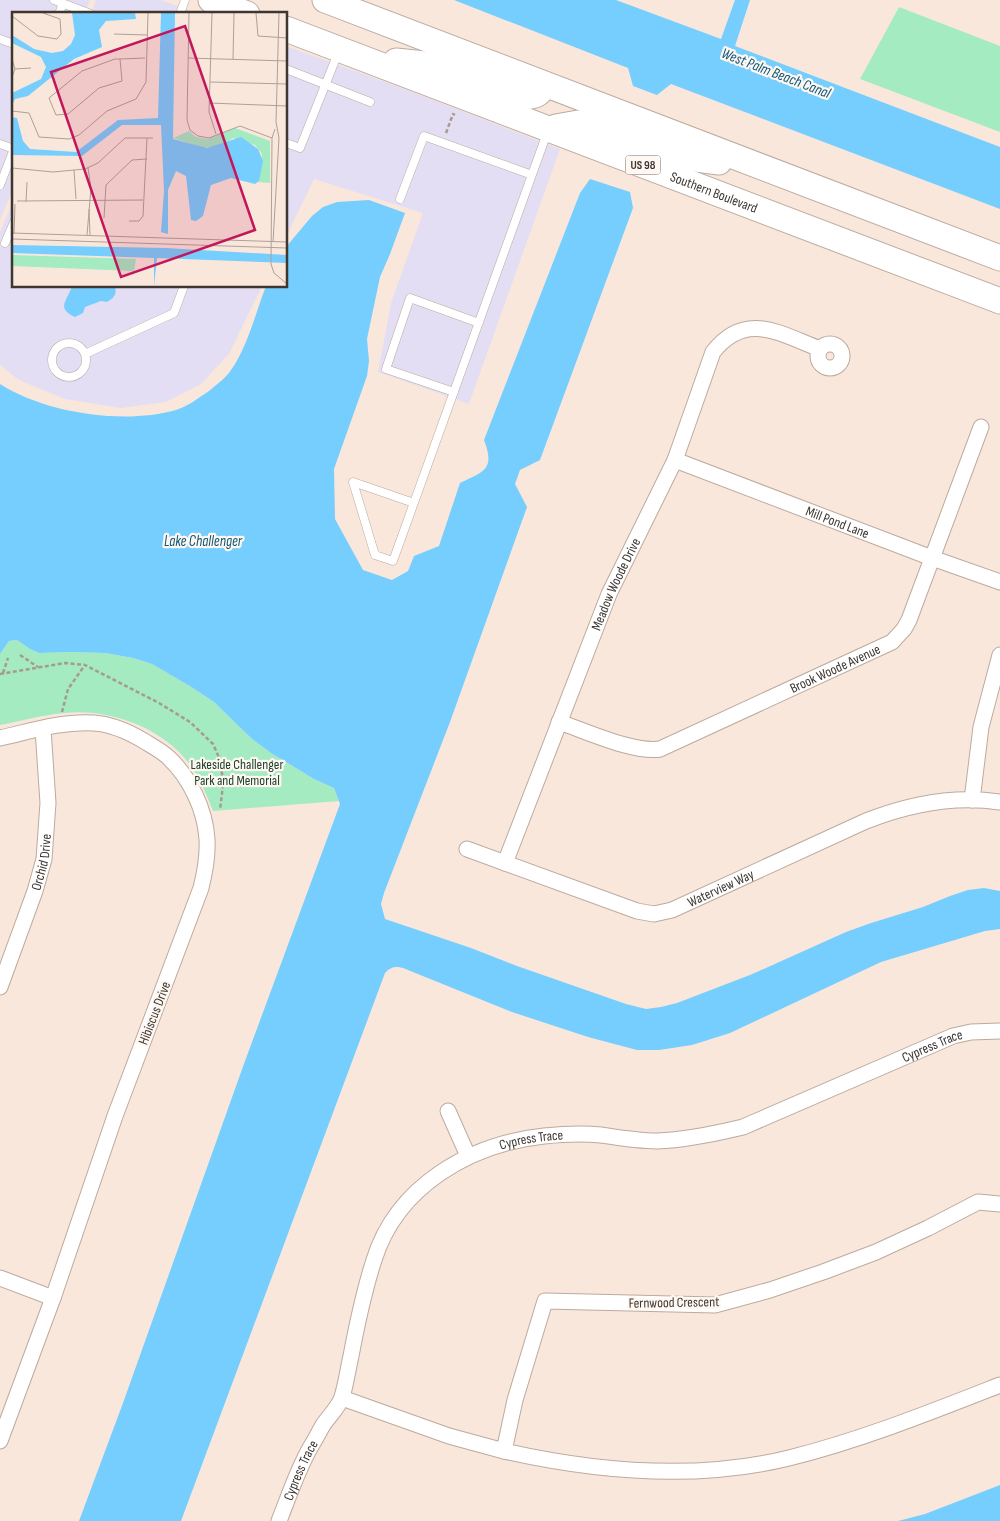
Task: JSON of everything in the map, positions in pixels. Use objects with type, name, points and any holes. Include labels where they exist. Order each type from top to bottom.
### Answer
[{"type":"highway","points":[[211,0],[242,12]]},
{"type":"highway","points":[[325,0],[1000,258]]},
{"type":"highway","name":"Southern Boulevard","points":[[288,30],[1000,301]]},
{"type":"highway","points":[[350,53],[444,66],[523,96],[534,97],[541,92],[544,85]]},
{"type":"highway","points":[[549,129],[578,123],[665,155],[761,168]]},
{"type":"street","name":"Meadow Woode Drive","points":[[505,863],[609,594],[675,460],[713,352],[730,334],[752,328],[770,330],[820,350]]},
{"type":"street","name":"Brook Woode Avenue","points":[[559,722],[642,750],[660,750],[892,642],[904,629],[909,620],[982,427]]},
{"type":"street","name":"Mill Pond Lane","points":[[675,460],[1000,582]]},
{"type":"street","points":[[972,800],[981,727],[1000,655]]},
{"type":"street","name":"Hibiscus Drive","points":[[0,738],[70,722],[96,723],[121,730],[138,738],[169,757],[183,773],[193,789],[202,813],[207,838],[206,864],[201,888],[115,1116],[53,1298],[0,1441]]},
{"type":"street","name":"Orchid Drive","points":[[0,987],[7,947],[35,891],[44,859],[48,787],[43,729]]},
{"type":"street","name":"Waterview Way","points":[[467,849],[645,914],[663,913],[894,810],[943,800],[1000,802]]},
{"type":"street","name":"Cypress Trace","points":[[279,1521],[306,1455],[342,1398],[374,1259],[383,1238],[409,1200],[443,1170],[468,1156],[516,1140],[581,1134],[656,1141],[686,1139],[743,1127],[953,1036],[971,1032],[1000,1031]]},
{"type":"street","points":[[448,1111],[468,1156]]},
{"type":"street","name":"Fernwood Crescent","points":[[504,1451],[518,1392],[545,1301],[715,1305],[770,1290],[876,1252],[978,1202],[1000,1204]]},
{"type":"street","points":[[0,1278],[53,1298]]},
{"type":"street","points":[[342,1398],[395,1418],[504,1451],[544,1460],[584,1467],[625,1471],[699,1470],[748,1465],[789,1458],[931,1412],[1000,1385]]},
{"type":"lane","points":[[54,0],[86,12]]},
{"type":"lane","points":[[181,12],[185,0]]},
{"type":"lane","points":[[60,12],[63,3]]},
{"type":"lane","points":[[0,39],[12,43]]},
{"type":"lane","points":[[288,143],[300,148],[326,84],[350,53]]},
{"type":"lane","points":[[288,69],[370,102]]},
{"type":"lane","points":[[414,503],[353,482],[375,555],[393,561],[414,503],[454,392],[479,323],[532,174],[549,129]]},
{"type":"lane","points":[[400,199],[424,136],[532,174]]},
{"type":"lane","points":[[0,144],[12,148]]},
{"type":"lane","points":[[0,185],[12,154]]},
{"type":"lane","points":[[3,244],[12,226]]},
{"type":"lane","points":[[85,354],[174,313],[183,288]]},
{"type":"lane","points":[[454,392],[386,369],[410,298],[479,323]]},
{"type":"lane","points":[[71,343],[82,349],[85,354],[85,365],[78,374],[67,377],[61,375],[53,367],[53,355],[60,346],[71,343]]},
{"type":"path","points":[[446,133],[453,114],[460,116]]},
{"type":"path","points":[[20,655],[38,667]]},
{"type":"path","points":[[1,673],[8,658]]},
{"type":"path","points":[[1,673],[65,662],[85,665],[159,703],[190,722],[213,744],[221,762],[223,785],[220,810]]},
{"type":"path","points":[[61,725],[62,706],[68,689],[85,665]]},
{"type":"shaded area","points":[[0,0],[90,0],[86,12],[12,12],[12,192],[0,220]]},
{"type":"shaded area","points":[[96,0],[161,0],[194,12],[92,12]]},
{"type":"shaded area","points":[[288,47],[560,149],[469,404],[378,372],[391,303],[423,213],[314,179],[288,233]]},
{"type":"shaded area","points":[[12,204],[12,288],[261,288],[229,354],[201,384],[166,402],[121,408],[65,399],[19,380],[0,365],[0,232]]},
{"type":"green space","points":[[899,7],[1000,46],[1000,132],[860,79]]},
{"type":"green space","name":"Lakeside Challenger Park and Memorial","points":[[17,640],[39,653],[105,653],[133,658],[152,664],[214,702],[252,739],[271,753],[314,779],[334,788],[339,801],[213,811],[206,793],[191,766],[180,753],[151,731],[135,723],[82,712],[48,715],[0,725],[0,654],[9,641]]},
{"type":"water","name":"West Palm Beach Canal","points":[[454,0],[616,0],[721,39],[735,0],[750,0],[735,46],[1000,147],[1000,209],[671,84],[657,95],[633,86],[628,68]]},
{"type":"water","name":"Lake Challenger","points":[[590,179],[630,192],[633,208],[540,460],[520,470],[515,484],[527,507],[450,722],[384,893],[381,904],[385,919],[626,1004],[646,1009],[677,1003],[750,975],[846,932],[968,890],[984,888],[1000,891],[1000,929],[985,931],[881,962],[730,1033],[692,1045],[659,1050],[637,1050],[588,1037],[512,1012],[403,968],[389,969],[385,973],[181,1521],[79,1521],[340,804],[334,788],[314,779],[271,753],[252,739],[214,702],[152,664],[133,658],[105,653],[39,653],[17,640],[9,641],[0,654],[0,384],[18,394],[39,402],[85,413],[133,416],[155,414],[181,408],[209,391],[224,379],[231,370],[246,341],[265,288],[288,288],[288,245],[312,216],[323,207],[337,202],[369,200],[405,213],[380,277],[367,339],[369,361],[367,376],[334,469],[335,519],[363,570],[392,580],[408,571],[414,556],[439,546],[460,483],[486,468],[488,457],[484,440],[580,193]]},
{"type":"water","points":[[71,288],[115,288],[116,292],[109,301],[101,301],[85,307],[83,313],[75,317],[69,314],[64,307]]},
{"type":"water","points":[[1000,1485],[1000,1521],[898,1521],[925,1514]]}]
